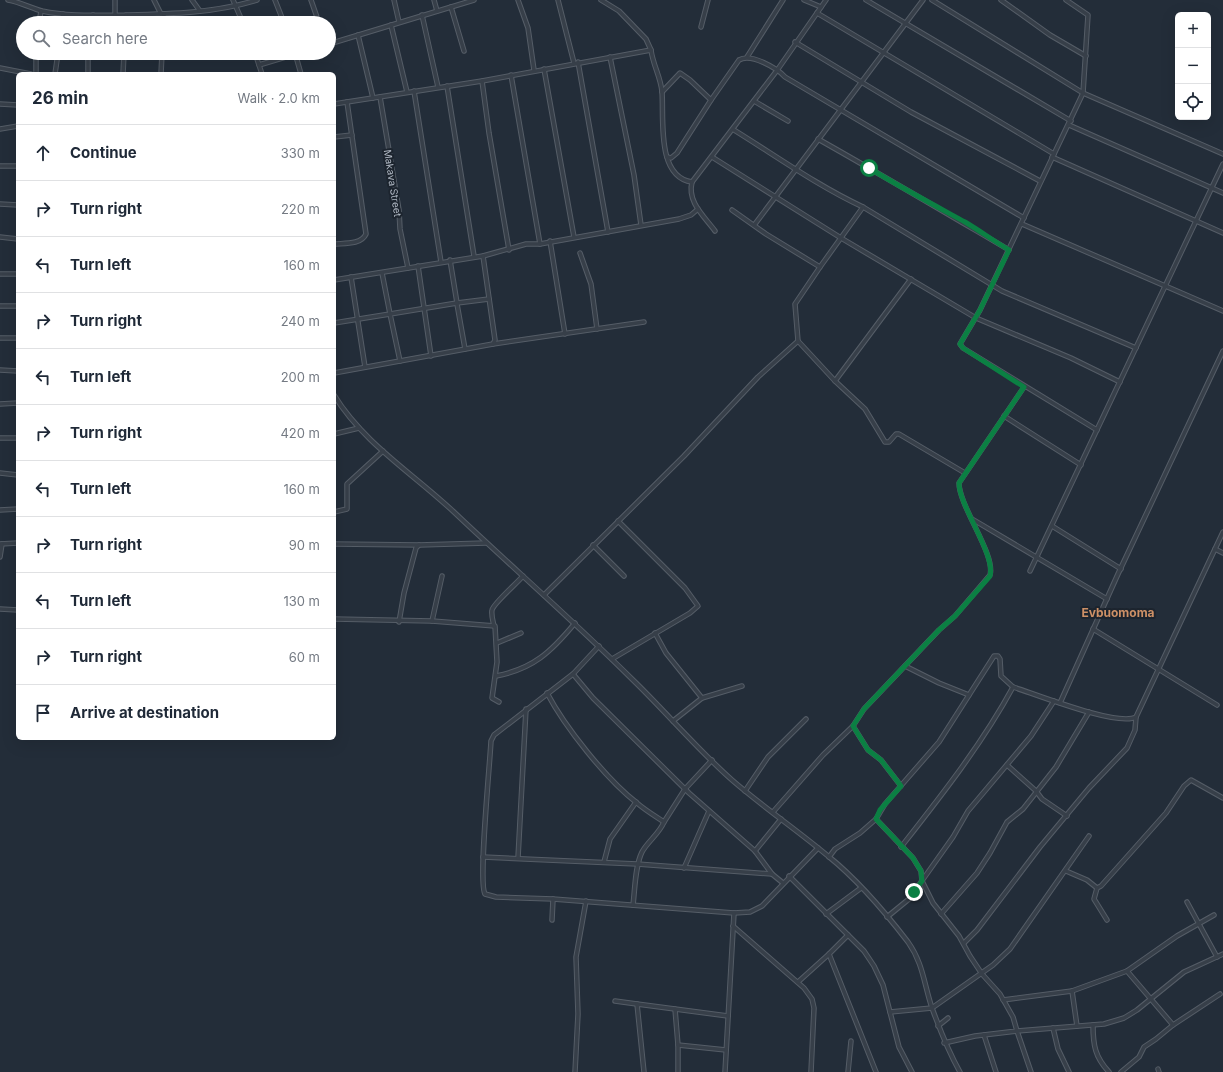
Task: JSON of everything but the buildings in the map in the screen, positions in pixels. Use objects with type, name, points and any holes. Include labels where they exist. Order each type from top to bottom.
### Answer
[{"type":"street","points":[[8,0],[21,1],[41,10],[63,14],[93,15],[163,14],[200,11],[237,6],[257,0]]},
{"type":"street","points":[[115,0],[115,15]]},
{"type":"street","points":[[154,0],[163,14]]},
{"type":"street","points":[[192,0],[200,11]]},
{"type":"street","points":[[233,0],[241,16]]},
{"type":"street","points":[[275,0],[281,16]]},
{"type":"street","points":[[312,0],[317,16]]},
{"type":"street","points":[[394,0],[399,22]]},
{"type":"street","points":[[434,0],[437,11]]},
{"type":"street","points":[[336,42],[474,0]]},
{"type":"street","points":[[518,0],[528,28],[534,70]]},
{"type":"street","points":[[558,0],[576,63],[608,232]]},
{"type":"street","points":[[601,0],[619,11],[646,39],[651,50],[662,92],[663,142],[667,157],[678,176],[686,181],[692,182]]},
{"type":"street","points":[[702,27],[708,0]]},
{"type":"street","points":[[747,58],[783,0]]},
{"type":"street","points":[[804,0],[821,7]]},
{"type":"street","points":[[715,230],[698,209],[690,191],[692,182],[734,130],[826,0]]},
{"type":"street","points":[[866,0],[1071,121]]},
{"type":"street","points":[[755,224],[923,0]]},
{"type":"street","points":[[932,0],[1083,93],[1223,154]]},
{"type":"street","points":[[1001,0],[1050,35],[1086,56]]},
{"type":"street","points":[[1066,0],[1088,15],[1083,93],[1071,121],[1040,181],[1022,224],[976,318],[960,342],[960,345],[1024,387],[1097,430]]},
{"type":"street","points":[[451,6],[464,51]]},
{"type":"street","points":[[40,16],[41,10]]},
{"type":"street","points":[[817,13],[1053,156],[1223,233]]},
{"type":"street","points":[[422,15],[438,87]]},
{"type":"street","points":[[391,25],[408,92]]},
{"type":"street","points":[[358,35],[373,98]]},
{"type":"street","points":[[795,42],[911,112],[1040,181]]},
{"type":"street","points":[[336,104],[482,81],[534,70],[651,50]]},
{"type":"street","points":[[610,57],[634,175],[641,225]]},
{"type":"street","points":[[667,157],[671,158],[677,153],[739,60],[747,58],[778,69],[785,77],[1024,218]]},
{"type":"street","points":[[36,60],[36,72]]},
{"type":"street","points":[[55,72],[57,60]]},
{"type":"street","points":[[88,60],[88,72]]},
{"type":"street","points":[[123,72],[124,60]]},
{"type":"street","points":[[161,72],[162,60]]},
{"type":"street","points":[[257,60],[261,72]]},
{"type":"street","points":[[259,65],[274,60]]},
{"type":"street","points":[[298,60],[301,72]]},
{"type":"street","points":[[0,68],[21,72]]},
{"type":"street","points":[[544,69],[574,237]]},
{"type":"street","points":[[662,92],[680,73],[690,80],[711,100]]},
{"type":"street","points":[[511,75],[540,244]]},
{"type":"street","points":[[482,81],[488,133],[509,250]]},
{"type":"street","points":[[447,86],[474,256]]},
{"type":"street","points":[[414,91],[441,262]]},
{"type":"street","name":"Makava Street","points":[[380,97],[399,210],[400,229],[408,268]]},
{"type":"street","points":[[754,101],[788,121]]},
{"type":"street","points":[[336,244],[358,241],[366,234],[347,102]]},
{"type":"street","points":[[0,104],[16,105]]},
{"type":"street","points":[[1069,125],[1223,193]]},
{"type":"street","points":[[0,128],[16,126]]},
{"type":"street","points":[[734,130],[796,169],[848,200],[863,207],[1002,291],[1136,348]]},
{"type":"street","points":[[336,137],[352,135]]},
{"type":"street","points":[[818,138],[903,189],[966,223],[992,241],[1009,250]]},
{"type":"street","points":[[712,157],[841,238],[976,318],[1071,358],[1120,382]]},
{"type":"street","points":[[1030,571],[1223,164]]},
{"type":"street","points":[[0,166],[16,166]]},
{"type":"street","points":[[0,204],[16,204]]},
{"type":"street","points":[[863,207],[795,304],[798,341],[835,381],[865,409],[885,442],[889,442],[896,434],[899,434],[965,473]]},
{"type":"street","points":[[336,280],[382,273],[474,256],[484,256],[526,244],[540,244],[679,219],[691,215],[698,209]]},
{"type":"street","points":[[732,210],[755,224],[766,234],[820,267]]},
{"type":"street","points":[[1022,224],[1164,287],[1223,311]]},
{"type":"street","points":[[0,237],[16,239]]},
{"type":"street","points":[[550,241],[565,334]]},
{"type":"street","points":[[580,253],[591,284],[597,329]]},
{"type":"street","points":[[484,256],[488,298],[495,340],[493,344]]},
{"type":"street","points":[[450,260],[465,350]]},
{"type":"street","points":[[418,266],[431,356]]},
{"type":"street","points":[[382,273],[400,361]]},
{"type":"street","points":[[0,274],[16,274]]},
{"type":"street","points":[[351,277],[365,367]]},
{"type":"street","points":[[835,381],[911,279]]},
{"type":"street","points":[[336,323],[488,298]]},
{"type":"street","points":[[0,306],[16,306]]},
{"type":"street","points":[[336,373],[493,344],[644,322]]},
{"type":"street","points":[[0,338],[16,338]]},
{"type":"street","points":[[544,595],[684,456],[758,377],[798,341]]},
{"type":"street","points":[[1060,703],[1223,351]]},
{"type":"street","points":[[0,370],[16,371]]},
{"type":"street","points":[[773,812],[823,755],[853,726],[864,709],[939,630],[955,616],[990,576],[991,569],[959,486],[960,480],[1024,387]]},
{"type":"street","points":[[336,398],[359,428],[383,451],[432,492],[575,623],[712,760],[746,791],[829,857],[887,917],[908,943],[921,964],[932,1008],[944,1043],[960,1072]]},
{"type":"street","points":[[0,404],[16,403]]},
{"type":"street","points":[[1004,416],[1081,465]]},
{"type":"street","points":[[336,434],[359,428]]},
{"type":"street","points":[[0,438],[16,438]]},
{"type":"street","points":[[336,512],[347,509],[347,484],[383,451]]},
{"type":"street","points":[[0,474],[16,475]]},
{"type":"street","points":[[0,510],[16,509]]},
{"type":"street","points":[[972,519],[1107,599]]},
{"type":"street","points":[[612,659],[690,613],[698,604],[686,588],[618,521]]},
{"type":"street","points":[[1052,526],[1121,569]]},
{"type":"street","points":[[964,943],[977,930],[1040,848],[1089,788],[1127,748],[1136,730],[1136,718],[1223,532]]},
{"type":"street","points":[[0,557],[1,544],[16,543]]},
{"type":"street","points":[[336,544],[419,545],[486,543]]},
{"type":"street","points":[[399,622],[404,593],[416,548],[419,545]]},
{"type":"street","points":[[594,545],[624,576]]},
{"type":"street","points":[[1215,549],[1223,554]]},
{"type":"street","points":[[432,621],[442,576]]},
{"type":"street","points":[[499,702],[492,698],[496,676],[497,643],[496,628],[494,626],[492,611],[494,604],[509,592],[523,576]]},
{"type":"street","points":[[0,609],[16,610]]},
{"type":"street","points":[[336,619],[399,622],[432,621],[494,626]]},
{"type":"street","points":[[496,676],[511,673],[531,665],[562,639],[575,623]]},
{"type":"street","points":[[1093,629],[1217,705]]},
{"type":"street","points":[[497,643],[521,633]]},
{"type":"street","points":[[655,634],[670,659],[702,698]]},
{"type":"street","points":[[598,646],[573,674],[494,735],[491,741],[483,857],[483,889],[488,896],[586,901],[734,913],[757,910],[818,848]]},
{"type":"street","points":[[829,857],[835,849],[860,833],[876,819],[880,810],[939,742],[994,656],[998,656],[1000,659],[1001,676],[1013,687],[1088,712],[1124,719],[1136,718]]},
{"type":"street","points":[[905,666],[939,683],[969,695]]},
{"type":"street","points":[[573,674],[593,698],[685,789],[755,851],[772,874],[783,883]]},
{"type":"street","points":[[673,721],[702,698],[742,686]]},
{"type":"street","points":[[901,847],[947,787],[998,714],[1013,687]]},
{"type":"street","points":[[547,693],[555,708],[579,741],[612,779],[636,802],[664,822]]},
{"type":"street","points":[[887,917],[909,899],[953,837],[968,811],[1031,736],[1054,701]]},
{"type":"street","points":[[518,858],[526,709]]},
{"type":"street","points":[[941,914],[977,873],[1007,822],[1023,809],[1056,767],[1088,712]]},
{"type":"street","points":[[746,791],[768,757],[806,718]]},
{"type":"street","points":[[853,726],[868,750],[881,760],[901,786]]},
{"type":"street","points":[[633,905],[637,864],[643,851],[660,831],[685,789],[712,760]]},
{"type":"street","points":[[1006,765],[1036,791],[1042,799],[1067,816]]},
{"type":"street","points":[[1107,920],[1094,898],[1097,888],[1109,878],[1134,847],[1166,814],[1188,782],[1194,781],[1222,797]]},
{"type":"street","points":[[604,862],[610,839],[636,802]]},
{"type":"street","points":[[684,868],[709,811]]},
{"type":"street","points":[[755,851],[781,819]]},
{"type":"street","points":[[876,819],[918,865],[922,881],[933,903],[964,943],[970,956],[982,974],[1000,994],[1013,1017],[1031,1072]]},
{"type":"street","points":[[890,1012],[932,1008],[982,974],[1010,949],[1066,871],[1089,836]]},
{"type":"street","points":[[483,857],[604,862],[772,874]]},
{"type":"street","points":[[1066,871],[1083,878],[1097,888]]},
{"type":"street","points":[[789,876],[864,951],[874,966],[883,985],[900,1047],[912,1072]]},
{"type":"street","points":[[826,914],[860,888]]},
{"type":"street","points":[[552,920],[553,899]]},
{"type":"street","points":[[575,1072],[578,1014],[576,957],[586,901]]},
{"type":"street","points":[[1187,902],[1217,957]]},
{"type":"street","points":[[725,1072],[734,913]]},
{"type":"street","points":[[1003,1000],[1072,991],[1127,971],[1177,936],[1214,915]]},
{"type":"street","points":[[733,926],[798,982],[812,999],[814,1008],[811,1072]]},
{"type":"street","points":[[798,982],[848,935]]},
{"type":"street","points":[[829,954],[876,1072]]},
{"type":"street","points":[[944,1043],[984,1035],[1017,1031],[1093,1025],[1124,1018],[1137,1010],[1184,972],[1223,954]]},
{"type":"street","points":[[1127,971],[1173,1025]]},
{"type":"street","points":[[1072,991],[1077,1026]]},
{"type":"street","points":[[1121,1072],[1139,1057],[1144,1047],[1173,1025],[1220,994]]},
{"type":"street","points":[[615,1001],[728,1016]]},
{"type":"street","points":[[637,1004],[644,1072]]},
{"type":"street","points":[[675,1009],[678,1045],[678,1072]]},
{"type":"street","points":[[938,1026],[948,1018]]},
{"type":"street","points":[[1093,1025],[1093,1041],[1096,1054],[1109,1072]]},
{"type":"street","points":[[1053,1028],[1058,1048],[1069,1072]]},
{"type":"street","points":[[984,1035],[996,1072]]},
{"type":"street","points":[[848,1072],[850,1041]]},
{"type":"street","points":[[678,1045],[726,1050]]},
{"type":"district","name":"Evbuomoma","points":[[1118,612]]},
{"type":"route","points":[[869,168],[947,214],[966,223],[992,241],[1009,250],[976,318],[960,342],[960,345],[1024,387],[962,476],[959,483],[962,495],[987,557],[991,569],[990,576],[955,616],[928,641],[878,696],[864,709],[853,726],[868,750],[881,760],[901,786],[880,810],[876,819],[918,865],[921,871],[922,881],[914,892]]}]
